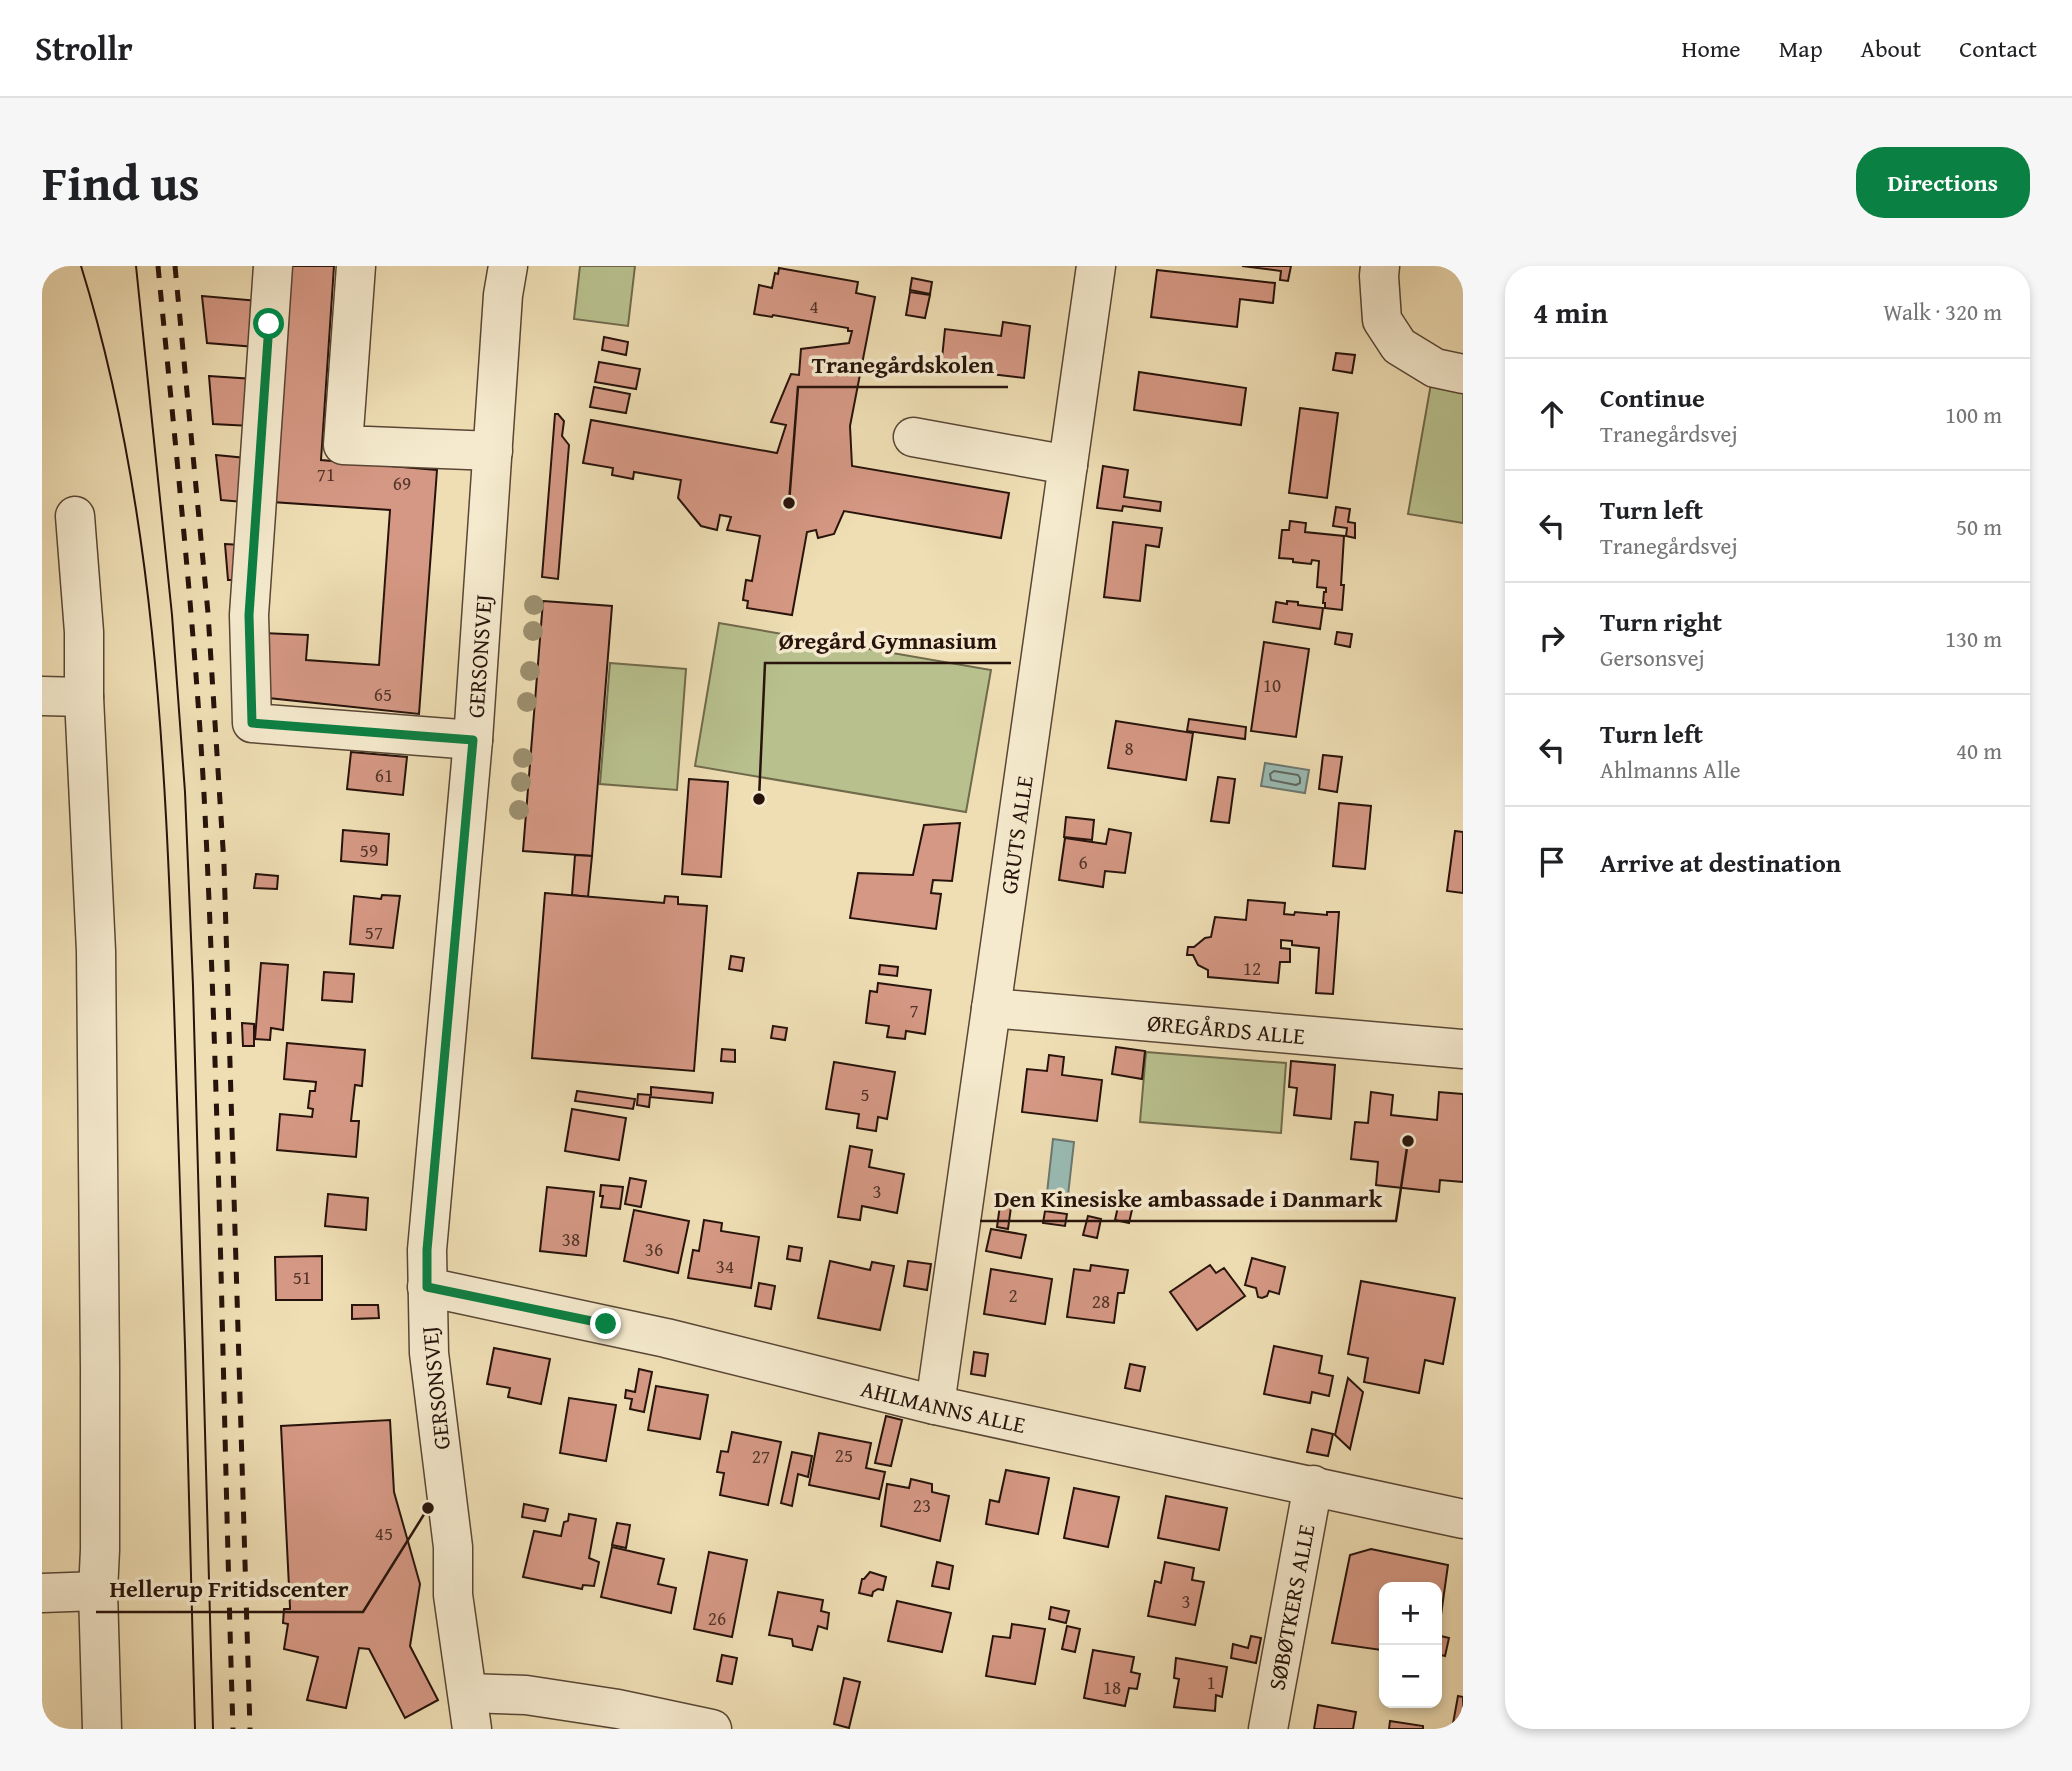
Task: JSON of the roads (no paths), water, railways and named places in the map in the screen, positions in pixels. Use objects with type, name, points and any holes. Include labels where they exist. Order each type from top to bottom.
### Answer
[{"type":"street","points":[[273,266],[249,615],[252,723],[473,740]]},
{"type":"street","points":[[356,266],[344,445],[493,451]]},
{"type":"street","name":"GERSONSVEJ","points":[[483,1711],[453,1595],[453,1547],[429,1353],[427,1250],[473,740],[503,295],[508,266]]},
{"type":"street","name":"GRUTS ALLE","points":[[935,1405],[1096,266]]},
{"type":"street","points":[[1380,266],[1382,320],[1399,346],[1435,368],[1463,374]]},
{"type":"street","points":[[913,437],[1068,465]]},
{"type":"street","points":[[75,516],[83,632],[96,951],[100,1368],[98,1591],[102,1729]]},
{"type":"street","points":[[42,696],[84,697]]},
{"type":"street","name":"ØREGÅRDS ALLE","points":[[991,1008],[1463,1049]]},
{"type":"street","name":"AHLMANNS ALLE","points":[[427,1287],[666,1338],[935,1405],[1463,1519]]},
{"type":"street","name":"SØBØTKERS ALLE","points":[[1268,1729],[1313,1485]]},
{"type":"street","points":[[42,1593],[98,1591]]},
{"type":"street","points":[[483,1711],[526,1695],[618,1709],[712,1729]]},
{"type":"water","points":[[1265,763],[1309,770],[1305,793],[1261,786]]},
{"type":"water","points":[[1053,1139],[1074,1142],[1067,1204],[1046,1202]]},
{"type":"tram line","points":[[81,266],[106,356],[141,539],[160,725],[177,1095],[195,1729]]},
{"type":"tram line","points":[[136,266],[172,615],[185,792],[193,986],[213,1729]]},
{"type":"railway","points":[[158,266],[190,596],[204,794],[218,1145],[233,1729]]},
{"type":"railway","points":[[175,266],[208,613],[224,864],[250,1729]]},
{"type":"place","name":"Tranegårdskolen","points":[[789,503]]},
{"type":"place","name":"Øregård Gymnasium","points":[[759,799]]},
{"type":"place","name":"Den Kinesiske ambassade i Danmark","points":[[1408,1141]]},
{"type":"place","name":"Hellerup Fritidscenter","points":[[428,1508]]}]
